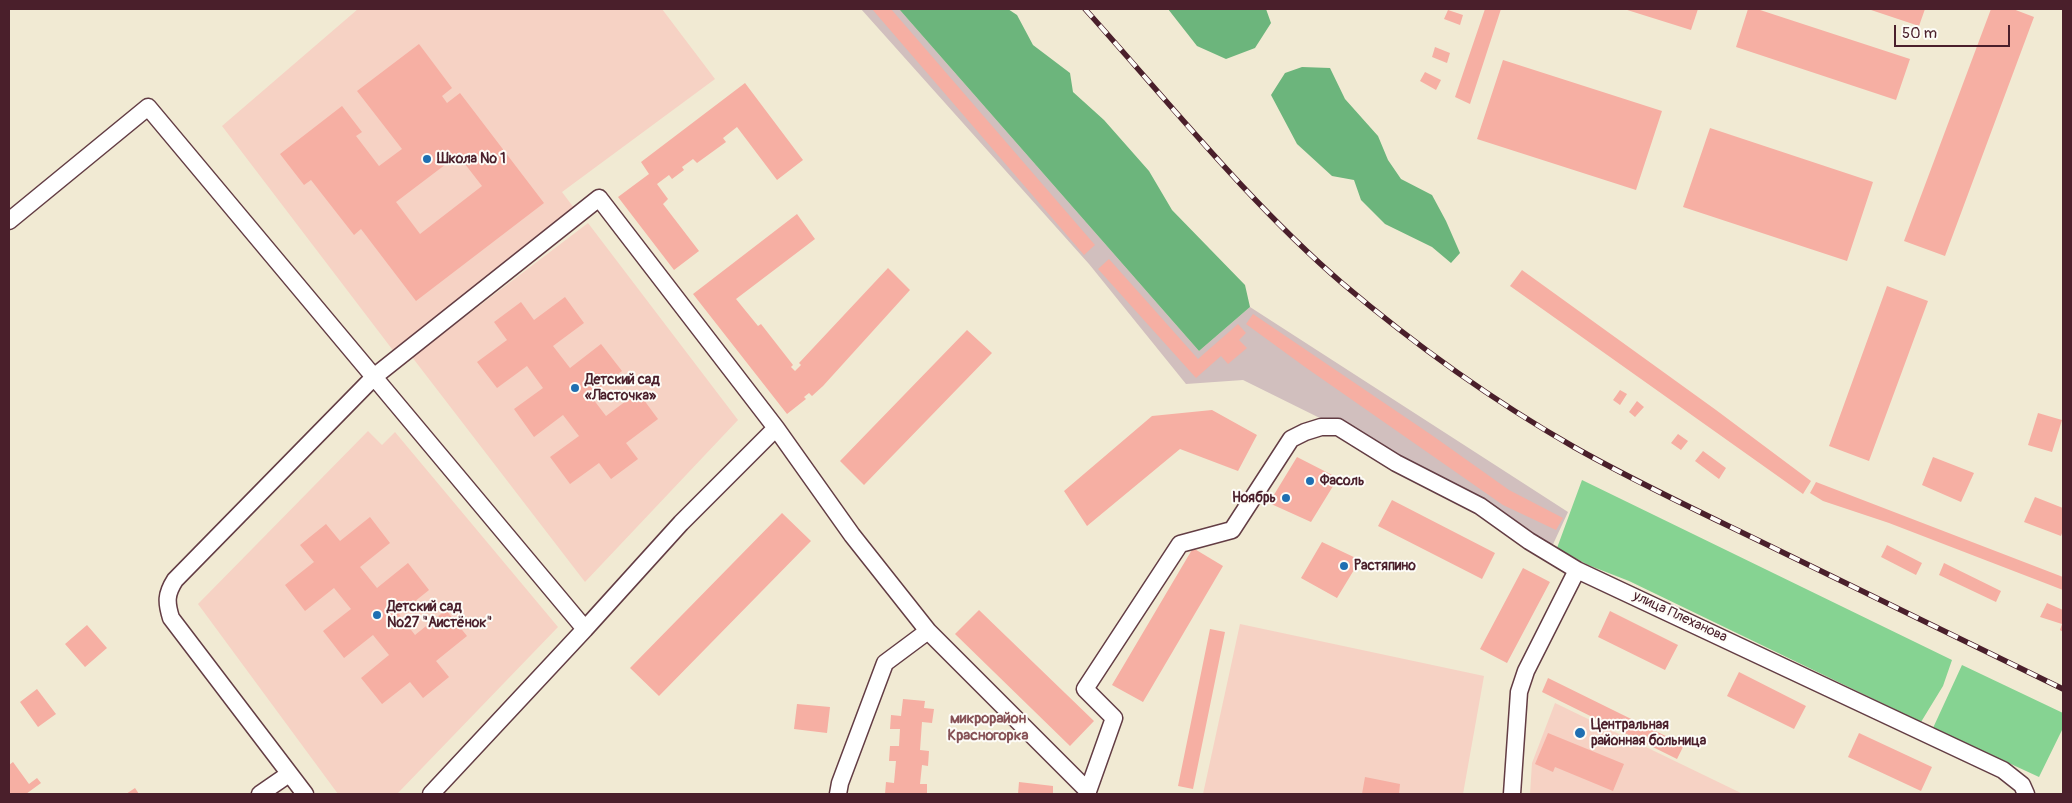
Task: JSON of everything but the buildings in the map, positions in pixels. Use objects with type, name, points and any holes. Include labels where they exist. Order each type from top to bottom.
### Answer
[{"type":"street","points":[[9,221],[148,107],[375,376],[585,630]]},
{"type":"street","points":[[305,794],[171,618],[166,602],[168,590],[182,573],[375,376],[599,198],[776,428],[852,535],[928,631],[1087,793]]},
{"type":"street","name":"улица Плеханова","points":[[1087,793],[1114,718],[1085,689],[1180,544],[1232,530],[1291,439],[1321,427],[1338,427],[1396,463],[1480,506],[1529,541],[1577,570],[2003,770],[2022,785],[2026,794]]},
{"type":"street","points":[[431,794],[585,630],[681,523],[776,428]]},
{"type":"street","points":[[1512,794],[1519,692],[1522,682],[1577,570]]},
{"type":"street","points":[[838,794],[840,783],[885,663],[928,631]]},
{"type":"street","points":[[260,794],[289,774]]},
{"type":"shaded area","name":"Школа № 1","points":[[358,9],[662,9],[715,79],[562,192],[577,212],[395,353],[222,126]]},
{"type":"shaded area","points":[[861,9],[899,9],[1199,351],[1250,307],[1568,512],[1549,553],[1338,427],[1243,380],[1186,384],[1089,264]]},
{"type":"shaded area","name":"Детский сад «Ласточка»","points":[[588,223],[738,420],[585,582],[412,357]]},
{"type":"shaded area","name":"Детский сад №27 \"Аистёнок\"","points":[[368,431],[382,445],[395,432],[558,627],[397,794],[338,794],[198,604]]},
{"type":"shaded area","points":[[1240,624],[1484,676],[1463,794],[1203,794]]},
{"type":"shaded area","name":"Центральная районная больница","points":[[1555,703],[1743,794],[1530,794],[1532,763]]},
{"type":"green space","points":[[899,9],[1008,9],[1017,15],[1033,45],[1070,73],[1073,92],[1104,120],[1149,171],[1172,210],[1245,285],[1250,307],[1199,351]]},
{"type":"green space","points":[[1168,9],[1266,9],[1271,23],[1255,48],[1226,59],[1197,46]]},
{"type":"green space","points":[[1302,67],[1330,68],[1345,99],[1378,136],[1388,160],[1401,179],[1432,195],[1460,253],[1451,263],[1432,247],[1385,224],[1361,200],[1354,180],[1332,176],[1297,144],[1271,95],[1285,73]]},
{"type":"green space","points":[[1582,480],[1952,660],[1943,686],[1921,722],[1629,581],[1588,565],[1557,548]]},
{"type":"green space","points":[[1962,665],[2063,713],[2063,728],[2039,777],[1933,728]]},
{"type":"railway","points":[[1085,9],[1241,185],[1308,252],[1369,306],[1484,391],[1574,447],[1676,501],[2063,689]]},
{"type":"place","name":"Школа № 1","points":[[427,159]]},
{"type":"place","name":"Детский сад «Ласточка»","points":[[575,388]]},
{"type":"place","name":"Фасоль","points":[[1310,481]]},
{"type":"place","name":"Ноябрь","points":[[1286,498]]},
{"type":"place","name":"Растяпино","points":[[1344,566]]},
{"type":"place","name":"Детский сад №27 \"Аистёнок\"","points":[[377,615]]},
{"type":"place","name":"Центральная районная больница","points":[[1580,733]]},
{"type":"district","name":"микрорайон Красногорка","points":[[988,728]]}]
